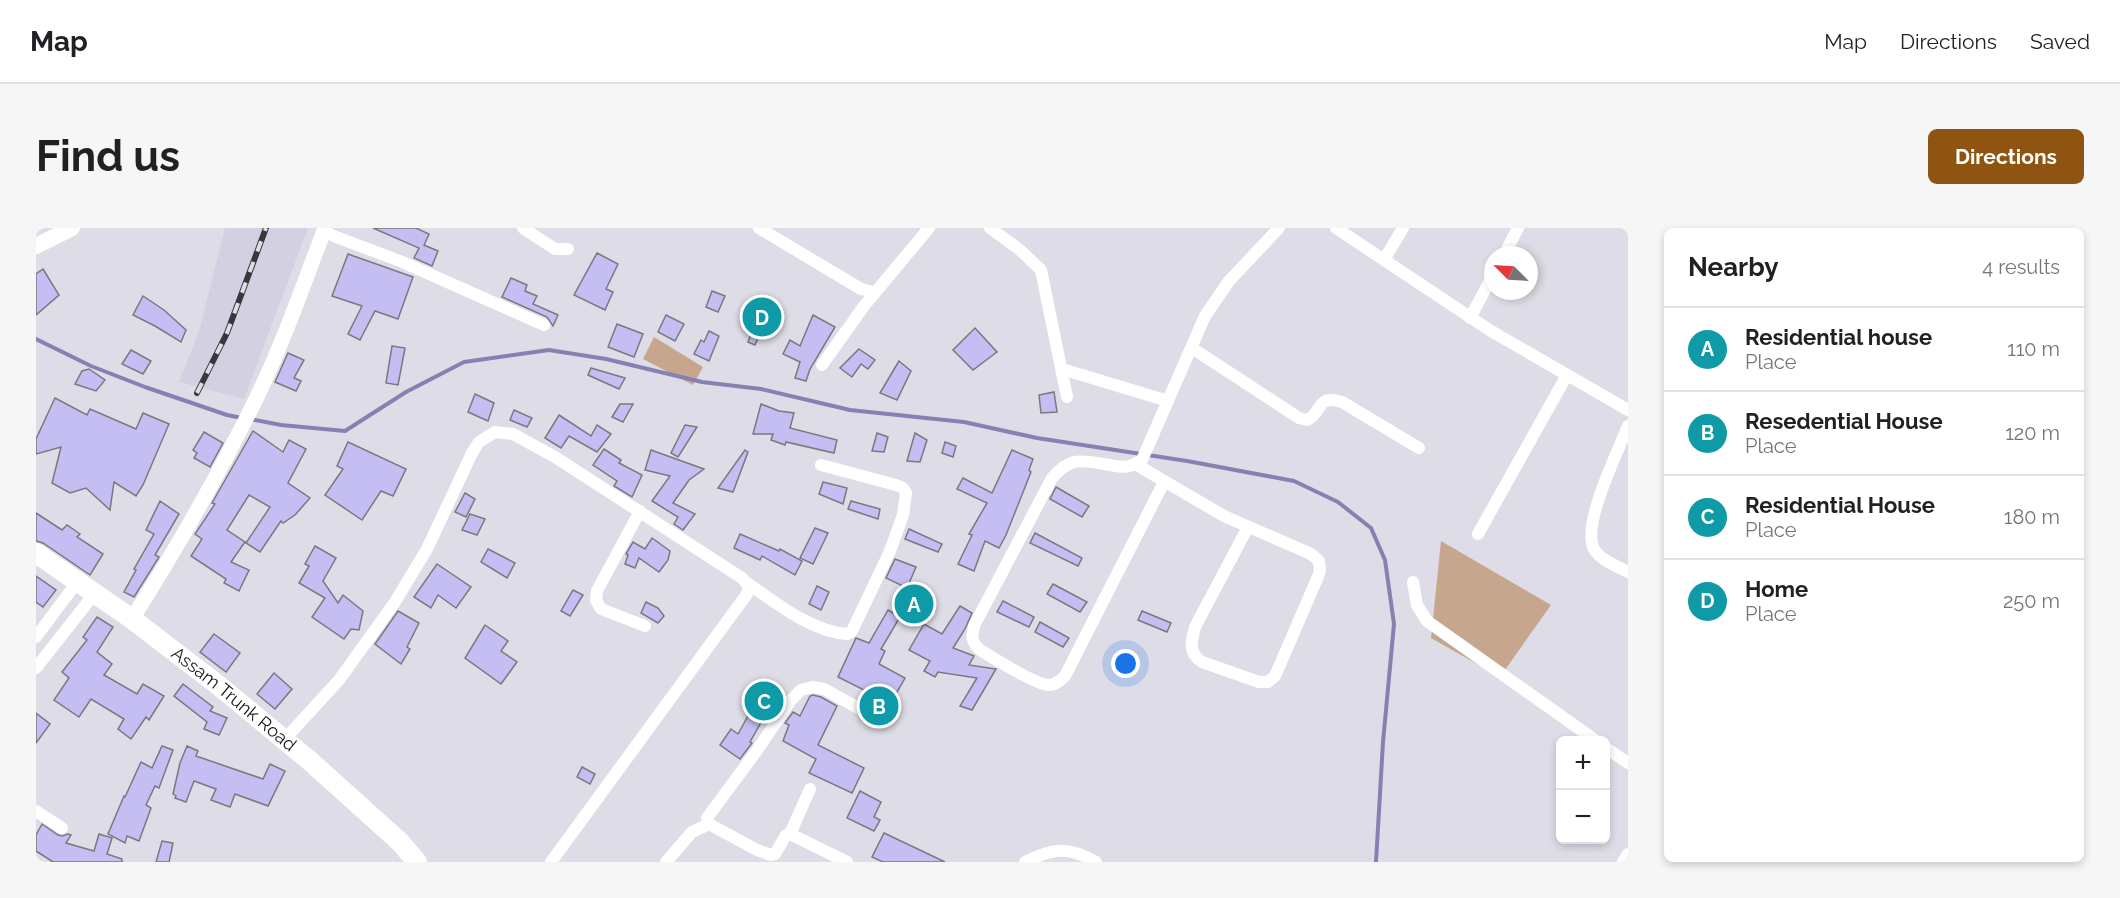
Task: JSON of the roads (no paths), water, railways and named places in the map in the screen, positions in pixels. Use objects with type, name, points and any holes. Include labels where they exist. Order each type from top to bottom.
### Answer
[{"type":"main road","points":[[36,246],[72,228]]},
{"type":"main road","name":"Assam Trunk Road","points":[[36,553],[132,619],[284,740],[399,842],[417,862]]},
{"type":"street","points":[[523,228],[555,249],[568,249]]},
{"type":"street","points":[[759,228],[861,289],[875,292]]},
{"type":"street","points":[[822,365],[875,292],[929,228]]},
{"type":"street","points":[[990,228],[1020,250],[1041,270],[1067,397]]},
{"type":"street","points":[[1164,482],[1065,676],[1059,682],[1049,686],[1038,682],[974,645],[972,638],[975,624],[1056,473],[1070,462],[1078,460],[1120,467],[1138,462],[1154,434],[1205,316],[1229,281],[1279,228]]},
{"type":"street","points":[[1336,228],[1470,318],[1628,410]]},
{"type":"street","points":[[1384,260],[1403,228]]},
{"type":"street","points":[[1509,246],[1518,228]]},
{"type":"street","points":[[132,619],[196,515],[246,419],[303,288],[324,230],[544,325]]},
{"type":"street","points":[[1470,318],[1484,292]]},
{"type":"street","points":[[1192,348],[1299,418],[1307,420],[1311,418],[1320,404],[1325,400],[1333,399],[1342,402],[1419,448]]},
{"type":"street","points":[[1062,369],[1168,401]]},
{"type":"street","points":[[1478,534],[1567,375]]},
{"type":"street","points":[[1628,426],[1594,513],[1590,539],[1599,555],[1628,572]]},
{"type":"street","points":[[284,740],[339,680],[394,602],[428,549],[472,453],[489,435],[495,432],[513,434],[555,457],[790,611],[817,626],[838,634],[846,634],[852,631],[893,544],[903,515],[906,493],[903,488],[896,485],[821,465]]},
{"type":"street","points":[[1138,462],[1164,482],[1248,527],[1317,558],[1320,566],[1275,676],[1268,682],[1202,662],[1195,658],[1191,651],[1195,627],[1248,527]]},
{"type":"street","points":[[640,511],[597,591],[596,600],[601,609],[645,626]]},
{"type":"street","points":[[36,637],[78,581]]},
{"type":"street","points":[[1413,582],[1417,605],[1427,621],[1588,736]]},
{"type":"street","points":[[551,862],[747,594],[747,583]]},
{"type":"street","points":[[36,668],[95,594]]},
{"type":"street","points":[[810,789],[790,834],[786,835],[775,854],[771,855],[757,850],[709,824],[707,818],[791,700],[801,690],[813,687],[824,689],[861,709]]},
{"type":"street","points":[[1610,750],[1628,763]]},
{"type":"street","points":[[36,811],[62,828]]},
{"type":"street","points":[[666,862],[692,832],[709,824]]},
{"type":"street","points":[[790,834],[847,862]]},
{"type":"street","points":[[1025,862],[1058,850],[1075,852],[1096,862]]},
{"type":"street","points":[[1623,862],[1628,854]]},
{"type":"waterway","points":[[36,339],[91,366],[145,387],[242,418]]},
{"type":"waterway","points":[[250,419],[281,425],[345,431],[406,392],[464,362],[549,350],[606,359],[702,382],[761,389],[850,410],[964,422],[1037,438],[1187,461],[1294,481],[1338,502],[1371,528],[1385,560],[1394,624],[1383,742],[1376,862]]},
{"type":"railway","points":[[197,393],[227,333],[266,228]]},
{"type":"place","name":"Home","points":[[762,317]]},
{"type":"place","name":"Residential house","points":[[914,604]]},
{"type":"place","name":"Residential House","points":[[764,701]]},
{"type":"place","name":"Resedential House","points":[[879,706]]}]
